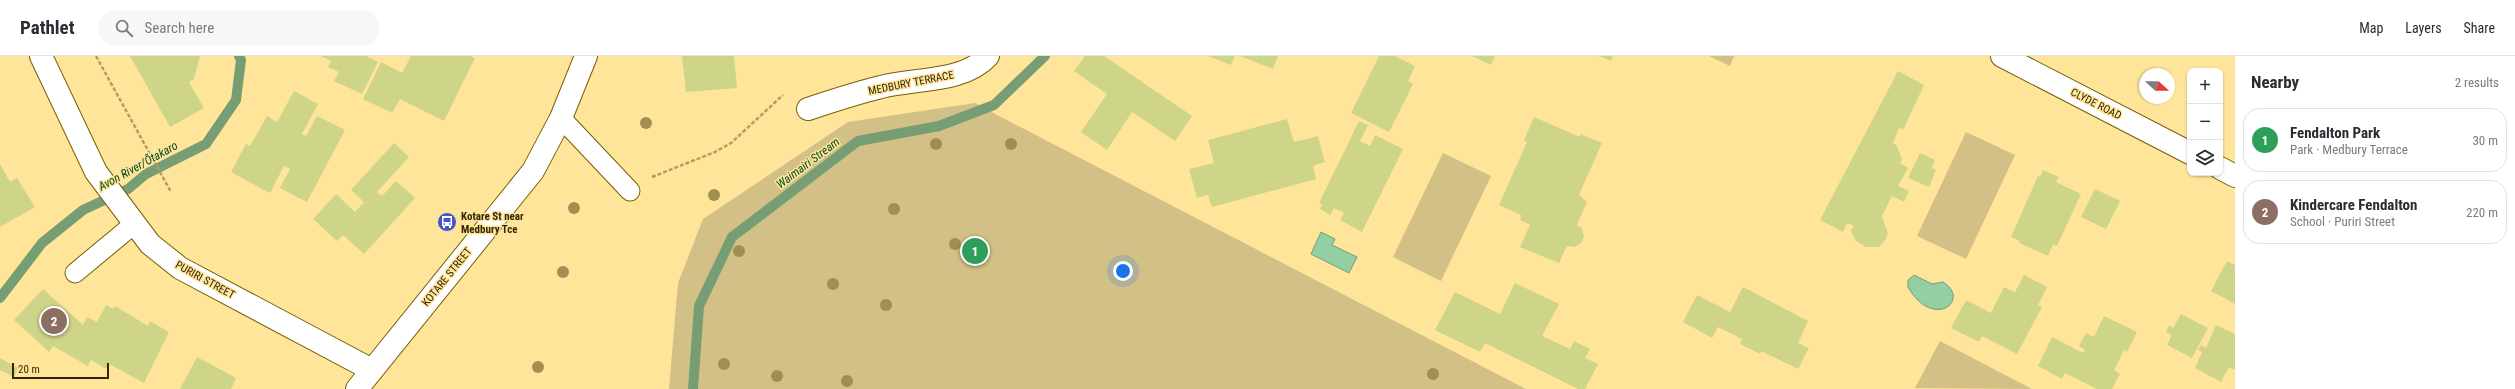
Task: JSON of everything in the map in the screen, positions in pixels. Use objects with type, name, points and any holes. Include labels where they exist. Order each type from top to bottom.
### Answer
[{"type":"street","name":"PURIRI STREET","points":[[41,56],[96,172],[129,218],[150,244],[180,268],[372,370]]},
{"type":"street","name":"KOTARE STREET","points":[[357,389],[533,171],[561,118],[586,56]]},
{"type":"street","name":"MEDBURY TERRACE","points":[[808,109],[881,87],[960,73],[981,63],[988,56]]},
{"type":"street","name":"CLYDE ROAD","points":[[2002,56],[2187,151]]},
{"type":"street","points":[[2223,170],[2235,176]]},
{"type":"lane","points":[[561,118],[630,190]]},
{"type":"lane","points":[[75,272],[129,218]]},
{"type":"path","points":[[96,56],[145,149],[171,192]]},
{"type":"path","points":[[653,177],[715,152],[731,143],[776,100],[789,91]]},
{"type":"shaded area","points":[[1709,56],[1734,56],[1730,66]]},
{"type":"shaded area","points":[[975,103],[1526,389],[669,389],[678,283],[703,219],[848,122]]},
{"type":"shaded area","points":[[1966,132],[2015,155],[1966,259],[1917,236]]},
{"type":"shaded area","points":[[1443,153],[1491,176],[1441,281],[1393,257]]},
{"type":"shaded area","points":[[1321,232],[1335,239],[1332,245],[1357,257],[1349,273],[1311,254]]},
{"type":"shaded area","points":[[1914,275],[1932,284],[1943,282],[1951,289],[1953,297],[1951,303],[1946,308],[1938,310],[1928,307],[1918,300],[1908,287],[1908,280]]},
{"type":"shaded area","points":[[1940,341],[2032,389],[1915,388]]},
{"type":"building","points":[[130,56],[200,56],[194,79],[189,82],[204,108],[170,127]]},
{"type":"building","points":[[321,56],[366,56],[378,62],[362,94],[334,81],[339,72],[328,67],[331,61]]},
{"type":"building","points":[[411,56],[470,56],[475,58],[444,121],[400,99],[392,113],[363,99],[381,62],[402,73]]},
{"type":"building","points":[[682,56],[734,56],[737,88],[686,92]]},
{"type":"building","points":[[1085,56],[1104,56],[1192,116],[1175,141],[1132,112],[1107,150],[1081,132],[1107,94],[1074,71]]},
{"type":"building","points":[[1208,56],[1235,56],[1231,65]]},
{"type":"building","points":[[1240,56],[1278,56],[1273,69]]},
{"type":"building","points":[[1379,56],[1395,56],[1415,66],[1408,81],[1413,84],[1389,132],[1351,113]]},
{"type":"building","points":[[1472,56],[1495,56],[1491,65]]},
{"type":"building","points":[[1599,56],[1613,56],[1611,61]]},
{"type":"building","points":[[1898,71],[1924,85],[1903,130],[1899,128],[1893,143],[1897,146],[1902,159],[1900,163],[1908,168],[1898,186],[1909,191],[1904,202],[1892,196],[1882,216],[1888,233],[1886,239],[1879,247],[1866,247],[1856,241],[1851,231],[1854,226],[1847,223],[1843,232],[1820,220]]},
{"type":"building","points":[[294,91],[318,104],[302,134],[306,136],[317,116],[345,130],[307,202],[280,188],[290,169],[284,166],[270,193],[231,172],[246,144],[250,146],[267,116],[277,122]]},
{"type":"building","points":[[1534,117],[1580,137],[1581,134],[1602,143],[1579,195],[1587,202],[1577,225],[1582,228],[1584,237],[1581,243],[1575,247],[1567,246],[1559,263],[1520,247],[1530,225],[1520,220],[1521,215],[1499,205],[1527,142],[1524,140]]},
{"type":"building","points":[[1287,119],[1294,142],[1318,136],[1325,162],[1313,166],[1316,179],[1212,207],[1208,195],[1197,198],[1189,169],[1214,163],[1208,140]]},
{"type":"building","points":[[1359,121],[1368,125],[1360,141],[1370,146],[1375,135],[1403,149],[1362,232],[1340,220],[1344,213],[1334,208],[1330,215],[1320,209],[1322,204],[1319,203]]},
{"type":"building","points":[[394,143],[409,157],[377,192],[382,196],[396,181],[415,198],[364,254],[343,235],[337,241],[313,219],[336,194],[355,212],[364,202],[351,190]]},
{"type":"building","points":[[1920,153],[1935,160],[1932,168],[1936,170],[1929,187],[1908,178]]},
{"type":"building","points":[[0,164],[10,182],[17,178],[35,207],[0,227]]},
{"type":"building","points":[[2043,170],[2059,177],[2056,182],[2081,194],[2057,246],[2053,244],[2048,256],[2019,243],[2020,241],[2011,237],[2038,176],[2040,177]]},
{"type":"building","points":[[2095,189],[2120,201],[2106,229],[2081,217]]},
{"type":"building","points":[[2227,261],[2235,265],[2235,304],[2211,291]]},
{"type":"building","points":[[2024,275],[2047,287],[2038,305],[2042,307],[2017,354],[1982,336],[1979,342],[1951,328],[1966,300],[1991,313],[2004,287],[2015,292]]},
{"type":"building","points":[[1515,283],[1559,304],[1542,336],[1570,349],[1574,341],[1590,349],[1585,358],[1598,364],[1585,389],[1578,389],[1485,343],[1480,352],[1435,330],[1455,292],[1500,314]]},
{"type":"building","points":[[1743,287],[1808,321],[1798,343],[1809,348],[1798,369],[1761,351],[1760,354],[1740,344],[1742,339],[1718,327],[1712,338],[1683,322],[1697,295],[1730,312]]},
{"type":"building","points":[[43,289],[83,325],[87,317],[97,322],[106,305],[113,309],[115,306],[148,326],[150,321],[169,332],[144,383],[109,364],[106,369],[91,360],[88,366],[53,346],[49,352],[14,320]]},
{"type":"building","points":[[2181,314],[2208,328],[2192,358],[2167,345],[2172,335],[2166,332],[2169,325],[2173,328]]},
{"type":"building","points":[[2104,316],[2137,332],[2127,352],[2124,350],[2114,370],[2120,374],[2112,389],[2097,389],[2065,373],[2062,379],[2038,366],[2052,337],[2083,353],[2085,350],[2079,346],[2086,333],[2094,337]]},
{"type":"building","points":[[2216,325],[2235,334],[2235,370],[2229,367],[2221,382],[2195,368],[2202,352],[2198,350],[2201,345],[2206,348]]},
{"type":"building","points":[[197,357],[236,378],[231,389],[180,389]]},
{"type":"building","points":[[0,358],[18,368],[14,377],[0,370]]},
{"type":"waterway","name":"Avon River/Ōtakaro","points":[[0,298],[42,243],[83,210],[128,189],[146,174],[206,144],[236,100],[241,60],[239,56]]},
{"type":"waterway","name":"Waimairi Stream","points":[[693,389],[699,306],[732,237],[858,141],[939,126],[994,105],[1045,56]]},
{"type":"place","name":"Kotare St near Medbury Tce","points":[[447,222]]},
{"type":"place","name":"Fendalton Park","points":[[975,251]]},
{"type":"place","name":"Kindercare Fendalton","points":[[54,321]]}]
